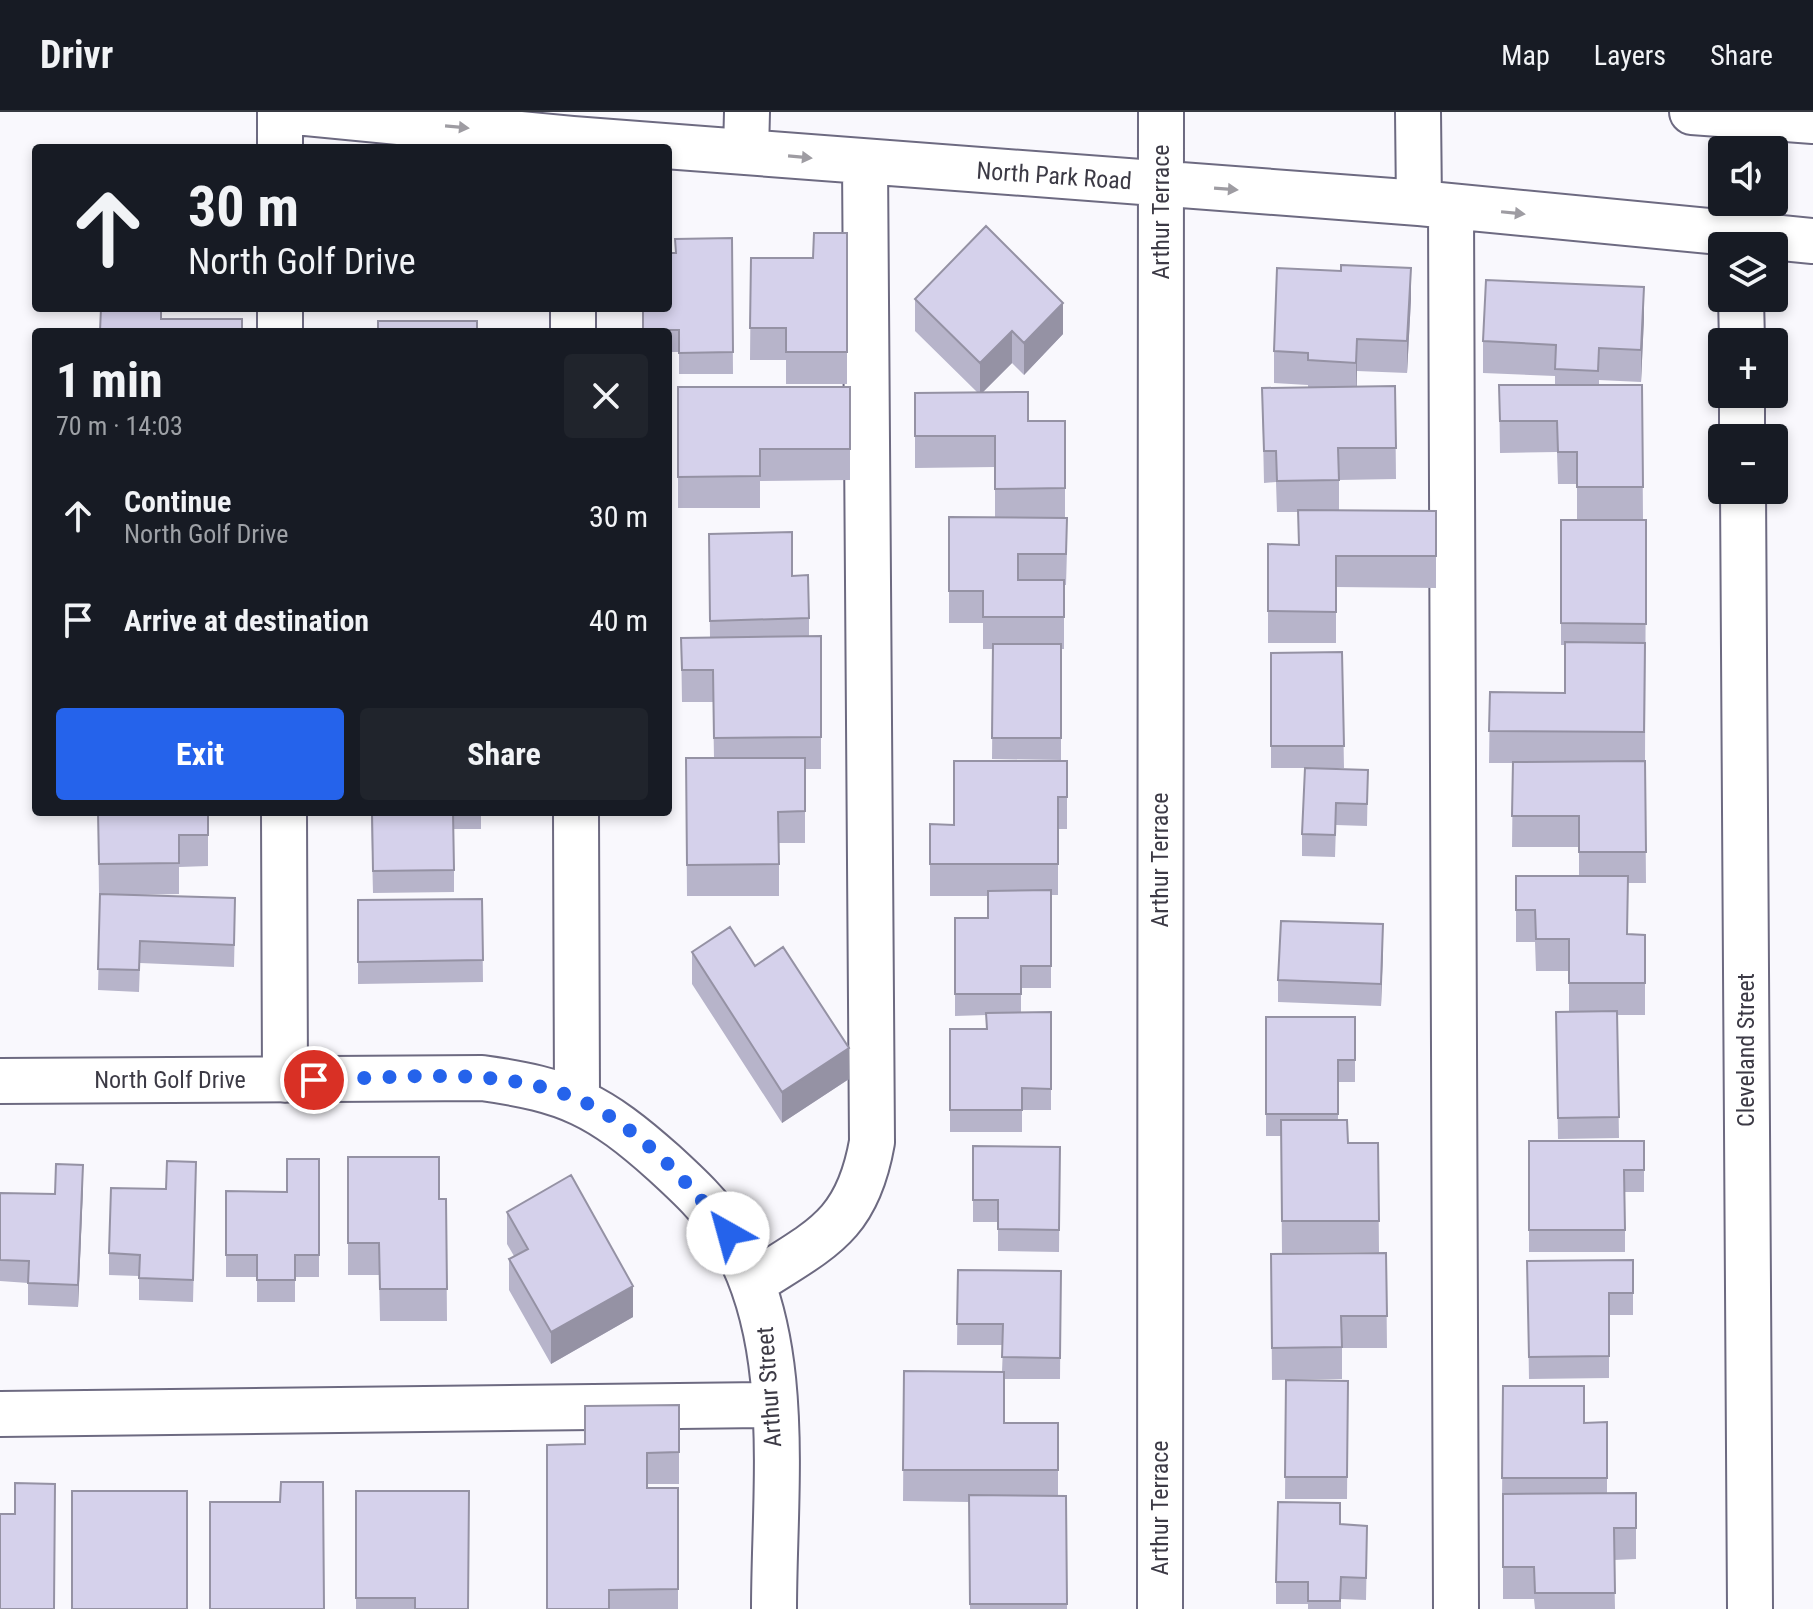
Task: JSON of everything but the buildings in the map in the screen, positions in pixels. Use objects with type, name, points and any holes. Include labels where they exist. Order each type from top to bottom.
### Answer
[{"type":"street","points":[[280,112],[280,144]]},
{"type":"street","name":"North Park Road","points":[[296,112],[572,133],[747,132],[865,162],[1741,228],[1813,241]]},
{"type":"street","name":"Arthur Terrace","points":[[1160,1609],[1161,112]]},
{"type":"street","points":[[1418,112],[1435,205],[1456,1609]]},
{"type":"street","points":[[1692,112],[1742,133],[1813,121]]},
{"type":"street","points":[[753,1283],[825,1236],[844,1218],[866,1176],[872,1142],[865,162]]},
{"type":"street","name":"Cleveland Street","points":[[1743,504],[1750,1609]]},
{"type":"street","points":[[284,816],[285,1080]]},
{"type":"street","points":[[576,816],[577,1099]]},
{"type":"street","name":"North Golf Drive","points":[[0,1081],[482,1078],[577,1099]]},
{"type":"street","name":"Arthur Street","points":[[577,1099],[602,1111],[624,1128],[700,1197],[728,1233],[753,1283],[770,1343],[774,1405],[774,1609]]},
{"type":"street","points":[[0,1414],[774,1405]]},
{"type":"route","points":[[314,1080],[482,1078],[577,1099],[602,1111],[648,1148],[700,1197],[728,1233]]}]
